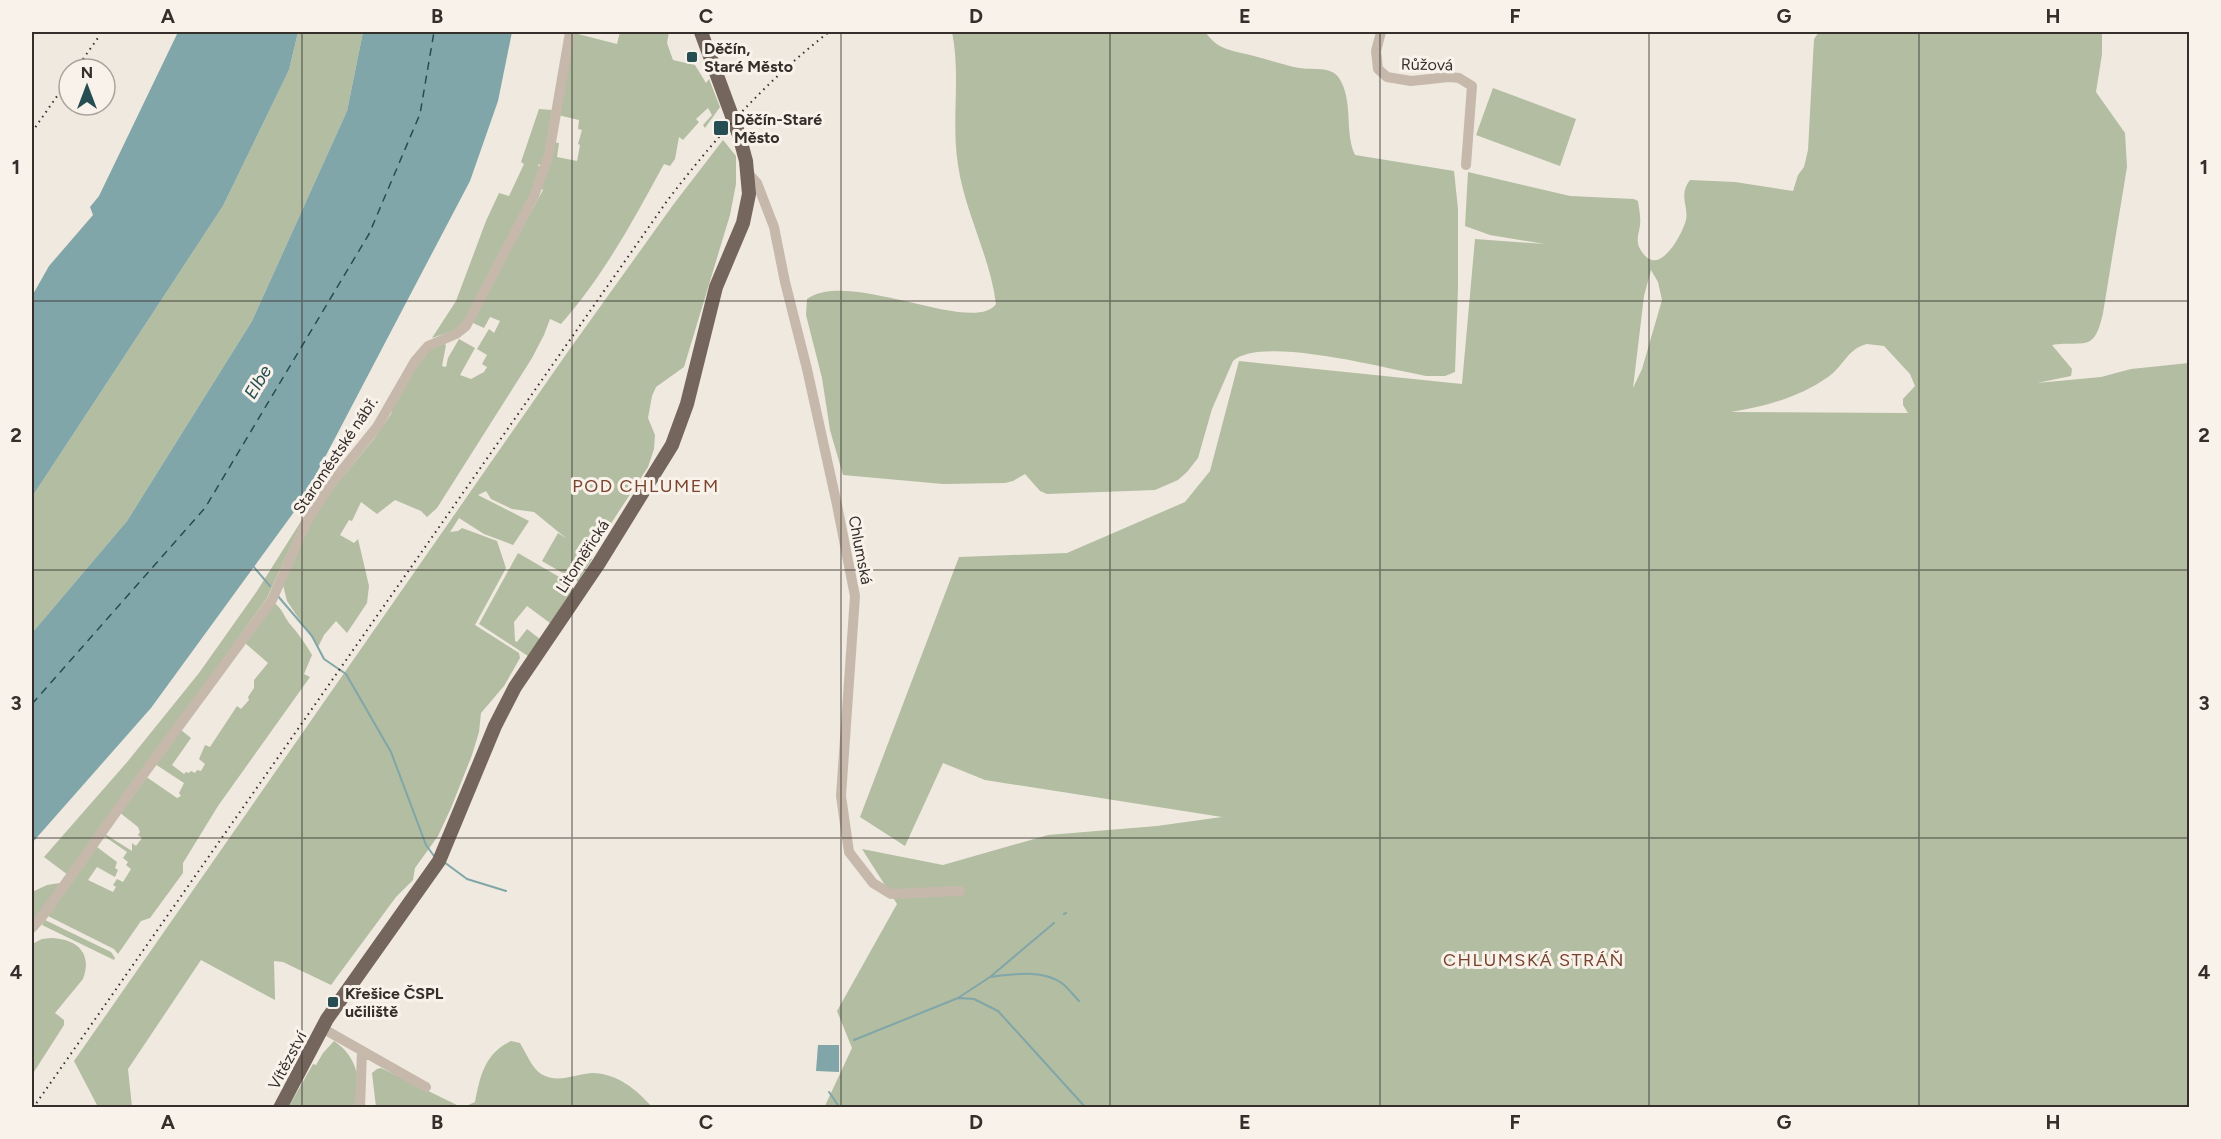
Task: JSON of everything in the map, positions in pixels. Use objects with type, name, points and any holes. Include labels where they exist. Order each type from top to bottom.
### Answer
[{"type":"main road","name":"Litoměřická","points":[[322,1028],[441,858],[495,726],[514,687],[598,563],[672,445],[687,404],[716,287],[746,213],[749,194],[748,173],[739,132],[700,32]]},
{"type":"main road","name":"Vítězství","points":[[280,1107],[322,1028]]},
{"type":"street","name":"Staroměstské nábř.","points":[[32,928],[272,600],[306,523],[330,485],[376,427],[415,361],[428,346],[456,334],[466,326],[538,186],[549,154],[570,32]]},
{"type":"street","name":"Růžová","points":[[1381,32],[1376,51],[1378,69],[1387,77],[1411,81],[1459,78],[1472,86],[1466,165]]},
{"type":"street","name":"Chlumská","points":[[748,173],[757,183],[774,227],[837,505],[855,596],[841,796],[849,852],[873,883],[891,894],[960,891]]},
{"type":"street","points":[[322,1028],[426,1087]]},
{"type":"street","points":[[360,1107],[362,1051]]},
{"type":"green space","points":[[298,32],[363,32],[347,111],[252,321],[127,521],[32,633],[32,497],[223,206],[289,70]]},
{"type":"green space","points":[[620,32],[669,32],[667,43],[673,60],[695,65],[706,83],[709,79],[720,107],[705,128],[703,125],[712,115],[708,108],[696,119],[699,122],[683,140],[679,137],[675,159],[670,166],[664,164],[629,227],[591,286],[561,324],[550,319],[532,358],[437,508],[427,517],[421,511],[395,500],[377,514],[361,502],[352,521],[349,520],[340,535],[354,543],[358,539],[369,586],[367,603],[347,633],[336,621],[324,635],[318,647],[287,601],[283,585],[297,551],[322,502],[374,439],[391,414],[396,394],[422,353],[443,343],[446,345],[442,366],[446,367],[448,358],[459,339],[475,348],[460,375],[471,379],[484,372],[487,367],[482,364],[487,355],[477,349],[489,329],[494,333],[500,321],[490,317],[484,328],[471,322],[543,190],[541,188],[552,142],[559,143],[557,157],[577,161],[582,130],[578,129],[579,120],[558,115],[574,33],[617,44]]},
{"type":"green space","points":[[952,32],[1205,32],[1217,44],[1230,50],[1293,67],[1326,70],[1336,74],[1344,87],[1350,136],[1355,155],[1454,171],[1458,209],[1455,372],[1445,376],[1426,376],[1297,352],[1270,351],[1248,354],[1233,361],[1212,409],[1198,458],[1178,480],[1155,490],[1047,494],[1040,491],[1025,474],[1005,483],[943,484],[843,475],[830,430],[822,378],[806,315],[807,299],[826,292],[851,291],[963,312],[983,312],[996,304],[989,269],[966,200],[958,165],[955,132],[956,65]]},
{"type":"green space","points":[[1819,32],[2102,32],[2102,54],[2096,92],[2125,133],[2127,167],[2103,313],[2100,326],[2092,340],[2052,345],[2072,369],[2071,376],[2037,383],[2101,377],[2131,369],[2189,363],[2189,1107],[824,1108],[852,1048],[837,1011],[897,904],[862,849],[943,865],[1048,835],[1157,826],[1222,817],[985,780],[943,763],[905,846],[860,817],[959,557],[1067,553],[1185,502],[1210,471],[1239,361],[1462,384],[1475,239],[1545,244],[1490,235],[1465,226],[1468,172],[1570,196],[1634,199],[1638,201],[1640,216],[1639,247],[1652,260],[1663,257],[1681,232],[1687,215],[1684,196],[1690,180],[1735,182],[1793,191],[1798,175],[1804,167],[1808,150],[1814,39]],"holes":[[[1651,270],[1658,282],[1662,300],[1642,369],[1633,388],[1644,296]],[[1867,344],[1884,346],[1910,374],[1915,386],[1903,399],[1903,405],[1908,413],[1731,412],[1794,396],[1828,377],[1855,349]]]},
{"type":"green space","points":[[1493,88],[1576,119],[1560,166],[1476,135]]},
{"type":"green space","points":[[539,109],[552,110],[543,163],[538,165],[541,170],[536,184],[464,322],[455,330],[432,338],[456,301],[499,193],[509,196],[524,164],[521,162]]},
{"type":"green space","points":[[723,140],[736,156],[736,184],[730,215],[684,367],[656,387],[648,418],[655,435],[654,449],[648,467],[589,557],[592,559],[578,582],[542,561],[558,533],[567,539],[534,512],[512,509],[491,499],[486,491],[478,495],[529,521],[513,545],[484,534],[459,518],[450,532],[462,528],[497,541],[506,568],[475,625],[519,653],[520,658],[504,686],[481,713],[479,732],[472,755],[451,808],[438,836],[415,868],[413,880],[396,897],[331,985],[283,962],[274,961],[275,1000],[201,960],[128,1069],[132,1107],[98,1107],[74,1061],[567,353],[673,205]]},
{"type":"green space","points":[[305,515],[267,598],[68,875],[44,857],[128,761],[199,673],[257,591]]},
{"type":"green space","points":[[518,553],[573,585],[573,589],[550,623],[527,606],[514,622],[515,641],[517,642],[527,629],[540,639],[528,656],[479,624]]},
{"type":"green space","points":[[274,603],[312,655],[304,674],[310,677],[218,806],[183,863],[183,873],[150,918],[141,921],[118,954],[114,949],[48,916],[97,847],[117,862],[115,868],[118,870],[115,877],[97,867],[88,880],[113,892],[116,887],[113,885],[117,879],[123,882],[131,869],[123,858],[127,852],[104,836],[105,834],[132,851],[132,843],[136,846],[142,838],[138,835],[140,832],[138,827],[119,812],[145,776],[177,798],[181,796],[179,793],[184,783],[155,764],[181,730],[191,738],[172,765],[184,774],[201,771],[205,764],[199,759],[205,745],[210,747],[237,706],[241,709],[249,700],[248,697],[254,688],[254,680],[268,663],[245,643]]},
{"type":"green space","points":[[60,883],[32,925],[32,892],[47,885]]},
{"type":"green space","points":[[45,920],[111,952],[114,960],[42,925]]},
{"type":"green space","points":[[51,938],[75,944],[84,954],[86,970],[83,979],[55,1013],[64,1020],[64,1025],[32,1075],[32,944]]},
{"type":"green space","points":[[334,1041],[353,1062],[358,1079],[360,1107],[288,1108],[313,1064],[316,1065]]},
{"type":"green space","points":[[511,1041],[520,1043],[532,1064],[547,1077],[566,1078],[592,1073],[610,1076],[633,1089],[652,1107],[464,1107],[475,1102],[485,1066],[495,1052]]},
{"type":"green space","points":[[381,1068],[461,1107],[376,1107],[372,1073]]},
{"type":"water","points":[[178,32],[298,32],[289,70],[223,206],[32,497],[32,296],[49,266],[93,215],[90,207],[99,196]]},
{"type":"water","name":"Elbe","points":[[363,32],[512,32],[498,101],[470,181],[302,501],[151,708],[32,843],[32,633],[127,521],[252,321],[347,111]]},
{"type":"water","points":[[818,1045],[839,1045],[839,1072],[816,1071]]},
{"type":"waterway","points":[[253,566],[270,586]]},
{"type":"waterway","points":[[277,595],[312,636],[324,659],[346,674],[391,752],[426,845],[434,856]]},
{"type":"waterway","points":[[444,862],[467,879],[506,891]]},
{"type":"waterway","points":[[854,1040],[958,998],[990,977],[1054,923]]},
{"type":"waterway","points":[[990,977],[1028,974],[1046,976],[1063,984],[1079,1001]]},
{"type":"waterway","points":[[958,998],[974,999],[998,1011],[1086,1108]]},
{"type":"waterway","points":[[829,1092],[840,1108]]},
{"type":"ferry route","points":[[32,704],[205,508],[369,234],[420,114],[434,32]]},
{"type":"railway","points":[[33,1108],[667,201],[742,111],[784,70],[829,32]]},
{"type":"railway","points":[[84,57],[100,35]]},
{"type":"railway","points":[[32,132],[57,96]]},
{"type":"place","name":"Děčín, Staré Město","points":[[692,57]]},
{"type":"place","name":"Děčín-Staré Město","points":[[721,128]]},
{"type":"place","name":"Křešice ČSPL učiliště","points":[[333,1002]]},
{"type":"district","name":"POD CHLUMEM","points":[[646,486]]},
{"type":"district","name":"CHLUMSKÁ STRÁŇ","points":[[1534,960]]}]
